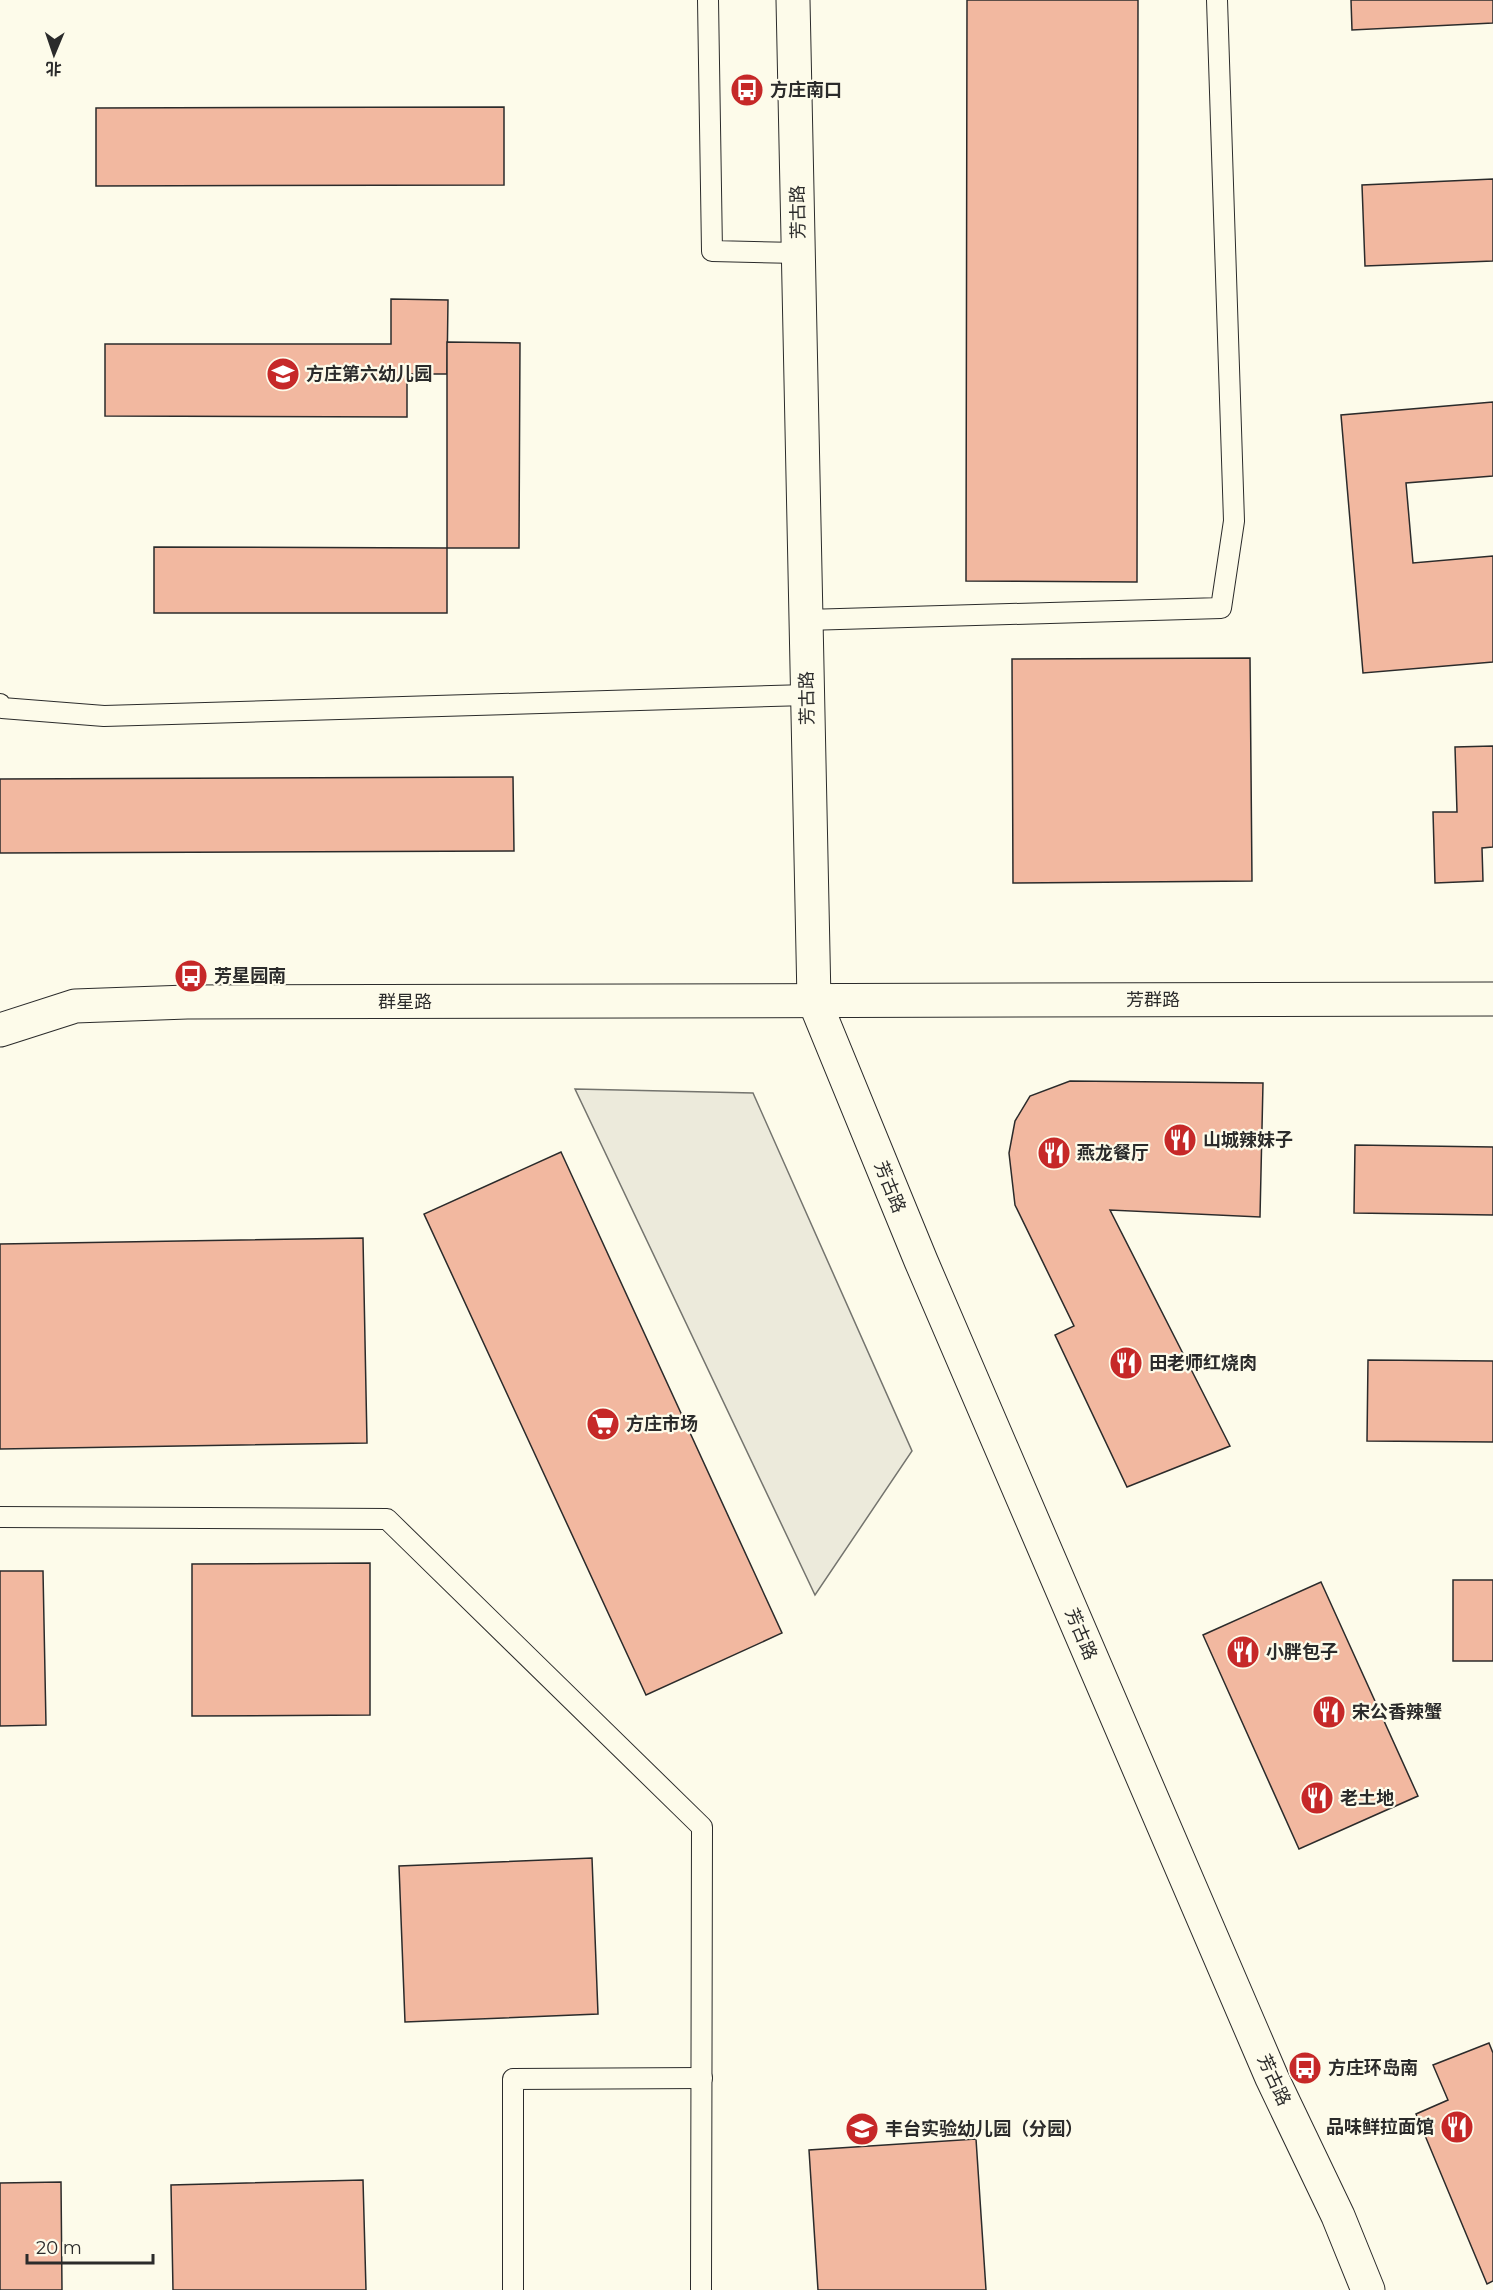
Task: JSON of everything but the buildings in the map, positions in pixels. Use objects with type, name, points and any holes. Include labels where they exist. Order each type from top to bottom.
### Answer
[{"type":"street","name":"芳古路","points":[[793,0],[814,1000],[921,1262],[1272,2079],[1338,2216],[1368,2290]]},
{"type":"street","name":"芳群路","points":[[814,1000],[1493,999]]},
{"type":"street","name":"群星路","points":[[0,1030],[75,1006],[187,1002],[814,1000]]},
{"type":"lane","points":[[708,0],[712,252],[798,253]]},
{"type":"lane","points":[[806,620],[1221,608],[1234,521],[1217,0]]},
{"type":"lane","points":[[0,704],[2,708],[104,716],[807,695]]},
{"type":"lane","points":[[0,1517],[387,1519],[702,1827],[701,2290]]},
{"type":"lane","points":[[513,2290],[513,2079],[702,2078]]},
{"type":"shaded area","points":[[575,1089],[753,1093],[912,1451],[815,1595]]},
{"type":"place","name":"方庄南口","points":[[747,90]]},
{"type":"place","name":"方庄第六幼儿园","points":[[283,374]]},
{"type":"place","name":"芳星园南","points":[[191,976]]},
{"type":"place","name":"山城辣妹子","points":[[1180,1140]]},
{"type":"place","name":"燕龙餐厅","points":[[1054,1153]]},
{"type":"place","name":"田老师红烧肉","points":[[1126,1363]]},
{"type":"place","name":"方庄市场","points":[[603,1424]]},
{"type":"place","name":"小胖包子","points":[[1243,1652]]},
{"type":"place","name":"宋公香辣蟹","points":[[1329,1712]]},
{"type":"place","name":"老土地","points":[[1317,1798]]},
{"type":"place","name":"方庄环岛南","points":[[1305,2068]]},
{"type":"place","name":"品味鲜拉面馆","points":[[1457,2127]]},
{"type":"place","name":"丰台实验幼儿园（分园）","points":[[862,2129]]}]
